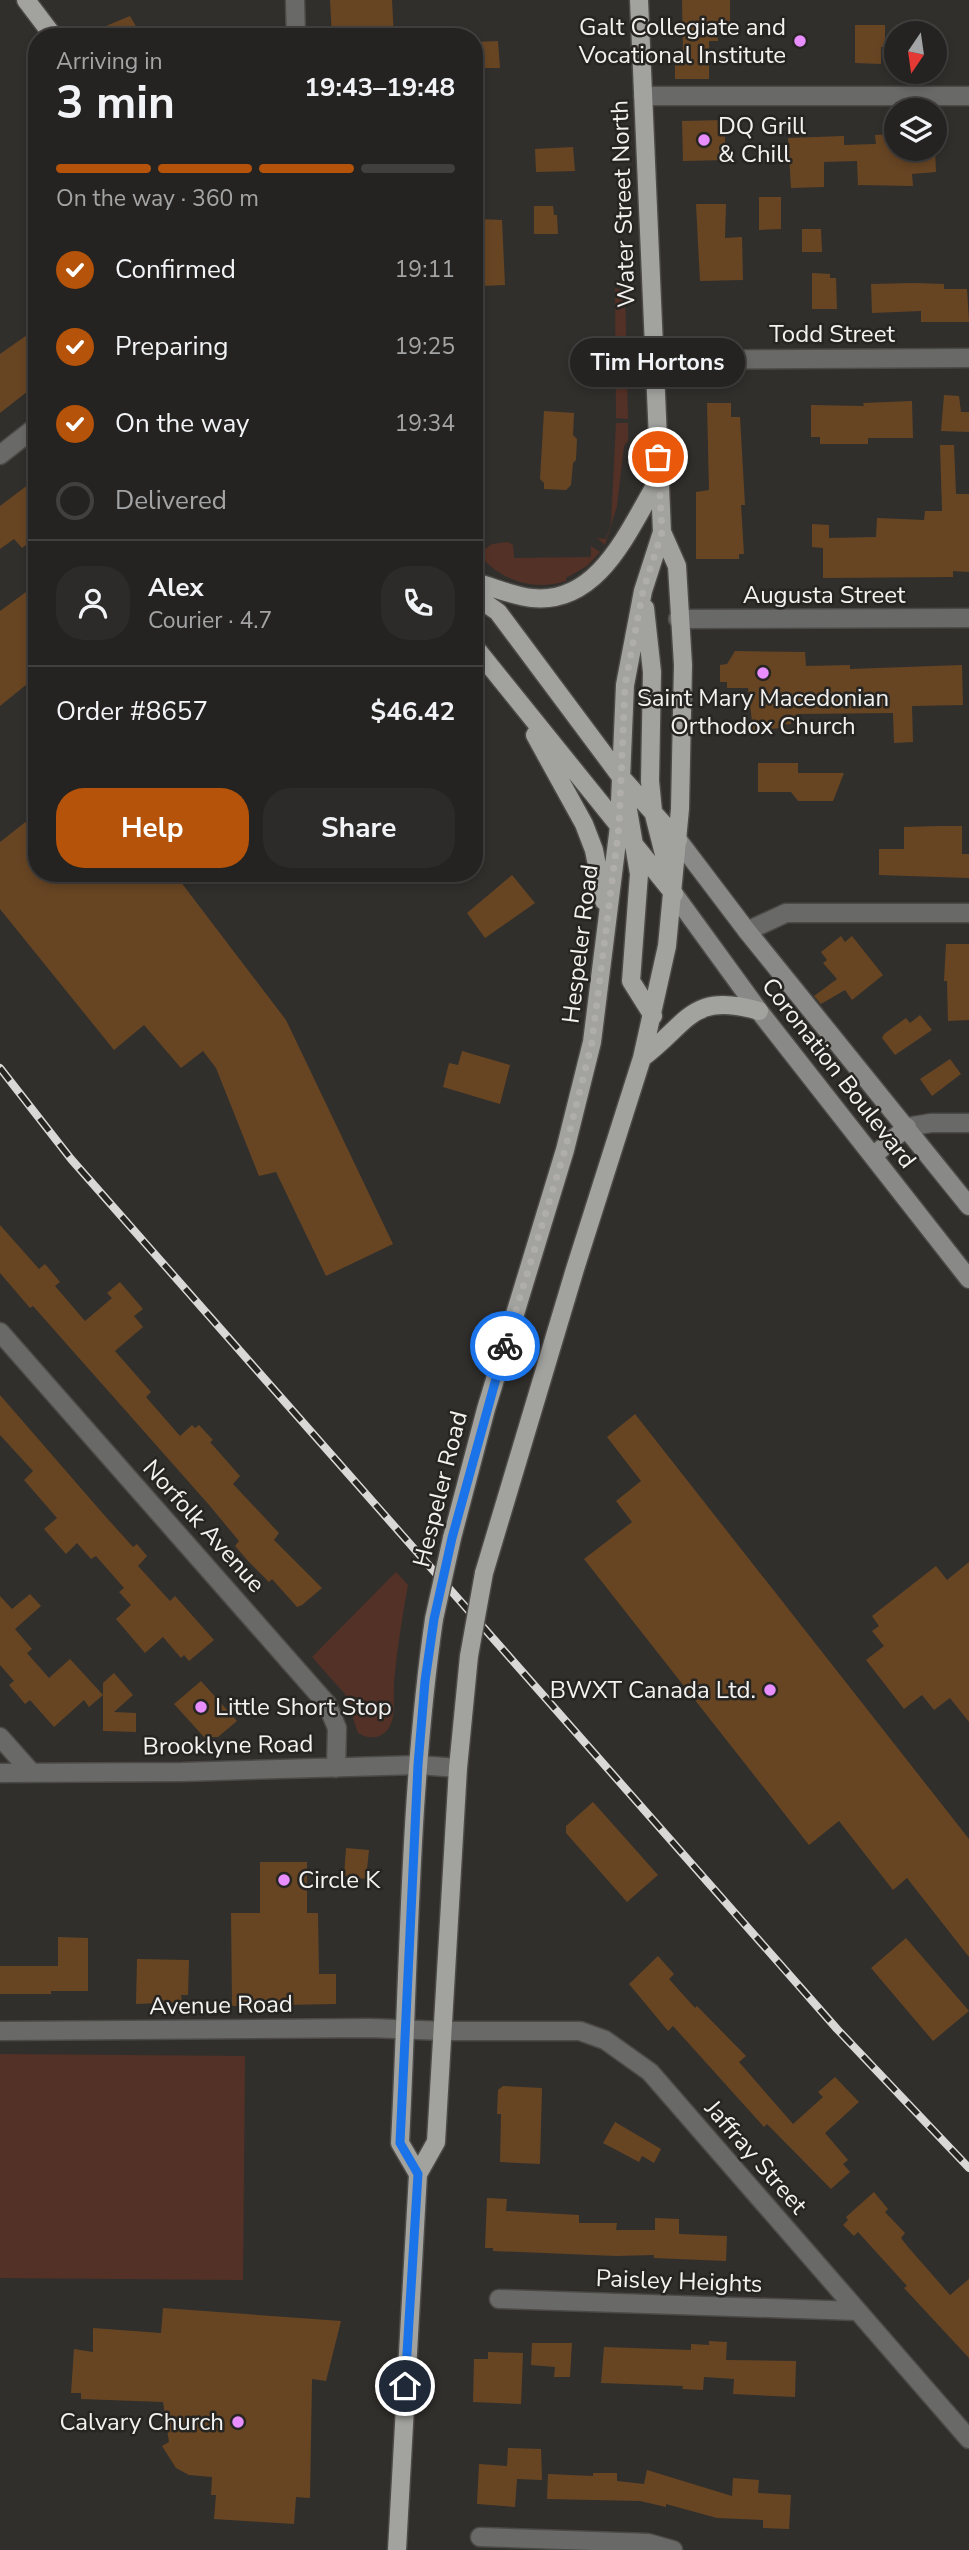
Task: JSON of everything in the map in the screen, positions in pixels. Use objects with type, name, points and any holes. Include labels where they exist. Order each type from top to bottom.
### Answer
[{"type":"main road","points":[[26,0],[47,28]]},
{"type":"main road","name":"Water Street North","points":[[639,0],[662,532],[677,566],[678,619],[683,665],[674,894]]},
{"type":"main road","points":[[483,584],[532,598],[561,595],[589,582],[607,565],[659,481]]},
{"type":"main road","name":"Water Street North","points":[[621,777],[625,685],[643,591],[662,532]]},
{"type":"main road","points":[[397,2550],[418,2174],[436,2143],[458,1768],[469,1656],[484,1573],[575,1269],[642,1058],[666,956],[674,894],[653,811],[649,726],[652,672],[643,591]]},
{"type":"main road","points":[[483,601],[498,612],[621,777],[678,839]]},
{"type":"main road","points":[[483,658],[674,894]]},
{"type":"main road","points":[[521,707],[584,824],[594,850],[608,920]]},
{"type":"main road","points":[[621,777],[637,847],[639,902],[631,981],[653,1016]]},
{"type":"main road","name":"Hespeler Road","points":[[418,2174],[400,2143],[418,1765],[425,1681],[434,1619],[486,1409],[580,1093],[597,1013],[619,826],[621,777]]},
{"type":"main road","name":"Coronation Boulevard","points":[[678,839],[747,931],[969,1206]]},
{"type":"main road","name":"Coronation Boulevard","points":[[674,894],[759,1011],[969,1279]]},
{"type":"main road","points":[[642,1058],[667,1040],[677,1025],[706,1006],[737,1004],[759,1011]]},
{"type":"main road","points":[[873,1156],[907,1127]]},
{"type":"street","points":[[295,0],[296,28]]},
{"type":"street","points":[[643,96],[969,96]]},
{"type":"street","name":"Todd Street","points":[[654,360],[969,358]]},
{"type":"street","points":[[0,455],[28,433]]},
{"type":"street","name":"Augusta Street","points":[[678,619],[969,618]]},
{"type":"street","points":[[747,931],[786,913],[969,913]]},
{"type":"street","points":[[907,1127],[931,1123],[969,1123]]},
{"type":"street","name":"Norfolk Avenue","points":[[0,1332],[327,1704],[337,1728],[335,1768]]},
{"type":"street","points":[[0,1737],[32,1772]]},
{"type":"street","name":"Brooklyne Road","points":[[0,1773],[418,1765],[458,1768]]},
{"type":"street","name":"Avenue Road","points":[[0,2031],[443,2031]]},
{"type":"street","name":"Jaffray Street","points":[[443,2031],[580,2031],[606,2040],[650,2072],[969,2439]]},
{"type":"street","name":"Paisley Heights","points":[[499,2299],[857,2311]]},
{"type":"street","points":[[480,2537],[648,2543],[673,2550]]},
{"type":"shaded area","points":[[615,288],[625,291],[628,419],[616,418]]},
{"type":"shaded area","points":[[616,423],[628,423],[628,441],[624,446],[617,506],[605,545],[597,538],[606,539],[611,524]]},
{"type":"shaded area","points":[[508,542],[513,545],[514,558],[591,557],[591,546],[600,552],[587,566],[566,578],[566,581],[541,585],[507,577],[487,563],[483,559],[483,550],[492,544]]},
{"type":"shaded area","points":[[396,1572],[408,1585],[395,1670],[393,1716],[384,1734],[367,1737],[358,1733],[345,1694],[312,1657]]},
{"type":"shaded area","points":[[0,2054],[245,2056],[243,2280],[0,2278]]},
{"type":"building","points":[[330,0],[392,0],[394,28],[332,28]]},
{"type":"building","points":[[682,0],[730,0],[730,26],[727,26],[727,30],[718,30],[718,41],[709,41],[709,79],[675,79],[675,55],[683,55]]},
{"type":"building","points":[[130,16],[137,28],[107,28],[106,26]]},
{"type":"building","points":[[855,25],[884,25],[881,64],[855,63]]},
{"type":"building","points":[[498,41],[500,68],[483,68],[483,42]]},
{"type":"building","name":"DQ Grill & Chill","points":[[724,120],[726,160],[683,161],[682,121]]},
{"type":"building","points":[[875,135],[884,135],[884,161],[936,161],[936,172],[912,174],[913,186],[858,185],[857,161],[824,162],[824,187],[791,188],[788,138],[844,136],[844,145],[876,144]]},
{"type":"building","points":[[573,147],[575,171],[536,172],[535,149]]},
{"type":"building","points":[[759,197],[781,197],[781,229],[759,230]]},
{"type":"building","points":[[696,204],[726,204],[725,238],[742,237],[743,280],[700,281]]},
{"type":"building","points":[[534,206],[553,206],[554,215],[557,215],[558,234],[534,234]]},
{"type":"building","points":[[483,219],[502,220],[505,285],[483,286]]},
{"type":"building","points":[[802,229],[821,229],[822,252],[802,252]]},
{"type":"building","points":[[812,273],[830,274],[830,278],[836,278],[837,309],[812,309]]},
{"type":"building","points":[[871,284],[944,284],[944,289],[967,289],[969,322],[921,322],[921,311],[872,313]]},
{"type":"building","points":[[28,334],[28,391],[0,413],[0,354]]},
{"type":"building","points":[[944,395],[959,396],[961,412],[969,412],[969,432],[941,431]]},
{"type":"building","points":[[912,401],[913,438],[868,438],[868,444],[820,444],[820,437],[811,437],[811,405],[864,406],[863,403]]},
{"type":"building","points":[[707,403],[731,403],[731,417],[740,417],[745,505],[741,505],[744,554],[739,554],[739,559],[696,559],[696,492],[709,490]]},
{"type":"building","points":[[544,411],[574,413],[576,460],[573,463],[571,485],[566,490],[544,489],[544,483],[540,479]]},
{"type":"building","points":[[940,445],[954,445],[956,494],[969,494],[969,572],[953,571],[953,577],[823,578],[823,548],[812,547],[812,524],[829,525],[829,538],[876,537],[877,518],[924,520],[925,511],[942,511]]},
{"type":"building","points":[[28,485],[28,543],[22,548],[14,539],[0,549],[0,506]]},
{"type":"building","points":[[28,591],[28,683],[0,706],[0,611]]},
{"type":"building","points":[[735,651],[805,652],[806,666],[850,665],[850,669],[962,665],[963,705],[912,706],[913,742],[894,743],[893,713],[797,714],[798,719],[791,719],[791,724],[782,725],[782,728],[753,730],[748,688],[727,688],[727,682],[720,682],[720,665],[727,664]]},
{"type":"building","points":[[758,763],[798,763],[798,773],[844,773],[833,801],[798,801],[791,792],[758,792]]},
{"type":"building","points":[[28,820],[28,882],[181,882],[286,1020],[393,1244],[326,1276],[276,1172],[259,1176],[216,1068],[203,1051],[181,1068],[144,1025],[114,1050],[0,909],[0,842]]},
{"type":"building","points":[[962,826],[962,854],[969,854],[969,878],[879,875],[879,849],[904,849],[904,827]]},
{"type":"building","points":[[512,875],[535,903],[485,938],[467,913]]},
{"type":"building","points":[[841,936],[845,942],[852,936],[883,975],[852,1000],[845,990],[821,1004],[814,996],[837,979],[823,963],[827,960],[821,952]]},
{"type":"building","points":[[946,944],[969,944],[969,1020],[948,1021],[947,981],[944,981]]},
{"type":"building","points":[[920,1015],[932,1030],[895,1055],[882,1038],[884,1034],[906,1018],[910,1023]]},
{"type":"building","points":[[462,1051],[510,1065],[500,1104],[443,1087],[449,1063],[458,1065]]},
{"type":"building","points":[[950,1059],[961,1074],[932,1096],[920,1079]]},
{"type":"building","points":[[0,1225],[39,1269],[45,1264],[60,1282],[55,1286],[85,1321],[112,1298],[107,1293],[120,1282],[143,1309],[134,1316],[143,1327],[115,1351],[151,1392],[146,1397],[180,1436],[192,1425],[195,1428],[199,1425],[240,1476],[233,1484],[279,1533],[274,1540],[322,1588],[302,1605],[297,1607],[272,1579],[269,1582],[248,1561],[235,1546],[239,1541],[210,1506],[33,1306],[30,1308],[0,1273]]},
{"type":"building","points":[[0,1395],[133,1547],[137,1544],[147,1556],[138,1566],[170,1601],[175,1596],[214,1640],[189,1661],[184,1655],[181,1658],[163,1637],[145,1653],[116,1619],[131,1605],[119,1592],[124,1588],[96,1556],[91,1559],[77,1543],[66,1554],[44,1529],[57,1518],[24,1480],[33,1471],[0,1435]]},
{"type":"building","name":"BWXT Canada Ltd.","points":[[635,1414],[969,1839],[969,1957],[907,1878],[893,1890],[839,1821],[809,1845],[584,1559],[632,1522],[616,1501],[641,1481],[607,1437]]},
{"type":"building","points":[[969,1562],[969,1722],[950,1698],[934,1710],[922,1695],[904,1709],[866,1660],[884,1646],[872,1631],[879,1626],[872,1616],[936,1566],[947,1580]]},
{"type":"building","points":[[30,1594],[41,1606],[15,1629],[32,1649],[27,1653],[49,1678],[70,1659],[103,1695],[89,1707],[84,1700],[54,1727],[30,1700],[25,1704],[9,1685],[14,1681],[0,1665],[0,1596],[12,1609]]},
{"type":"building","points":[[114,1673],[133,1695],[114,1712],[136,1713],[136,1732],[103,1731],[103,1683]]},
{"type":"building","name":"Little Short Stop","points":[[201,1681],[237,1721],[218,1737],[204,1737],[174,1704]]},
{"type":"building","points":[[593,1802],[658,1875],[627,1902],[566,1833],[566,1826]]},
{"type":"building","points":[[346,1848],[369,1850],[366,1879],[344,1876]]},
{"type":"building","points":[[260,1862],[307,1862],[307,1913],[318,1913],[319,1974],[336,1974],[336,2004],[232,2006],[231,1913],[260,1913]]},
{"type":"building","points":[[58,1937],[88,1938],[88,1991],[0,1994],[0,1966],[58,1966]]},
{"type":"building","points":[[906,1938],[969,2011],[933,2041],[871,1968]]},
{"type":"building","points":[[658,1956],[674,1974],[669,1979],[695,2008],[697,2006],[746,2056],[739,2062],[793,2124],[823,2097],[818,2092],[835,2077],[859,2102],[825,2133],[848,2160],[843,2164],[850,2172],[831,2189],[767,2124],[764,2127],[673,2026],[668,2031],[629,1984]]},
{"type":"building","points":[[137,1959],[189,1960],[188,1995],[181,1995],[182,2002],[136,2004]]},
{"type":"building","points":[[503,2086],[542,2088],[540,2164],[500,2162],[501,2114],[497,2114],[498,2090]]},
{"type":"building","points":[[615,2122],[661,2149],[654,2163],[642,2156],[639,2162],[603,2143]]},
{"type":"building","points":[[874,2192],[888,2209],[885,2212],[905,2233],[901,2238],[950,2295],[969,2279],[969,2358],[904,2288],[907,2286],[858,2232],[854,2236],[843,2225],[848,2220],[846,2217]]},
{"type":"building","points":[[487,2198],[507,2199],[506,2211],[579,2215],[579,2223],[617,2223],[616,2230],[655,2230],[655,2218],[679,2219],[679,2234],[727,2236],[726,2261],[654,2258],[654,2255],[493,2251],[493,2248],[485,2248]]},
{"type":"building","name":"Calvary Church","points":[[163,2308],[341,2321],[326,2381],[312,2379],[310,2498],[296,2497],[294,2524],[214,2519],[216,2495],[211,2495],[212,2477],[189,2475],[176,2468],[162,2446],[169,2442],[163,2402],[81,2399],[81,2393],[71,2393],[74,2349],[93,2352],[93,2328],[161,2333]]},
{"type":"building","points":[[709,2341],[727,2342],[726,2360],[796,2361],[795,2397],[733,2394],[734,2379],[704,2377],[703,2390],[682,2389],[683,2386],[601,2383],[604,2347],[691,2350],[691,2344],[709,2345]]},
{"type":"building","points":[[532,2343],[572,2343],[570,2377],[554,2377],[555,2367],[531,2365]]},
{"type":"building","points":[[488,2352],[523,2353],[521,2404],[473,2402],[474,2359],[488,2359]]},
{"type":"building","points":[[508,2448],[541,2449],[542,2480],[517,2479],[515,2507],[477,2504],[479,2464],[507,2466]]},
{"type":"building","points":[[647,2470],[732,2496],[733,2478],[759,2480],[758,2493],[791,2495],[789,2529],[763,2528],[763,2520],[717,2518],[666,2504],[666,2507],[640,2501],[547,2499],[548,2474],[593,2476],[593,2473],[617,2473],[617,2481],[644,2484]]},
{"type":"railway","points":[[0,1068],[71,1159],[837,2029],[969,2168]]},
{"type":"way so far","points":[[505,1346],[565,1150],[597,1013],[619,826],[625,685],[643,591],[662,532],[658,457]]},
{"type":"place","name":"Galt Collegiate and Vocational Institute","points":[[800,41]]},
{"type":"place","name":"DQ Grill & Chill","points":[[704,140]]},
{"type":"place","name":"Tim Hortons","points":[[658,457]]},
{"type":"place","name":"Saint Mary Macedonian Orthodox Church","points":[[763,673]]},
{"type":"place","name":"BWXT Canada Ltd.","points":[[770,1690]]},
{"type":"place","name":"Little Short Stop","points":[[201,1707]]},
{"type":"place","name":"Circle K","points":[[284,1880]]},
{"type":"place","name":"Calvary Church","points":[[238,2422]]},
{"type":"route","points":[[405,2386],[418,2174],[400,2143],[409,1926],[425,1681],[434,1619],[452,1538],[505,1346]]}]
